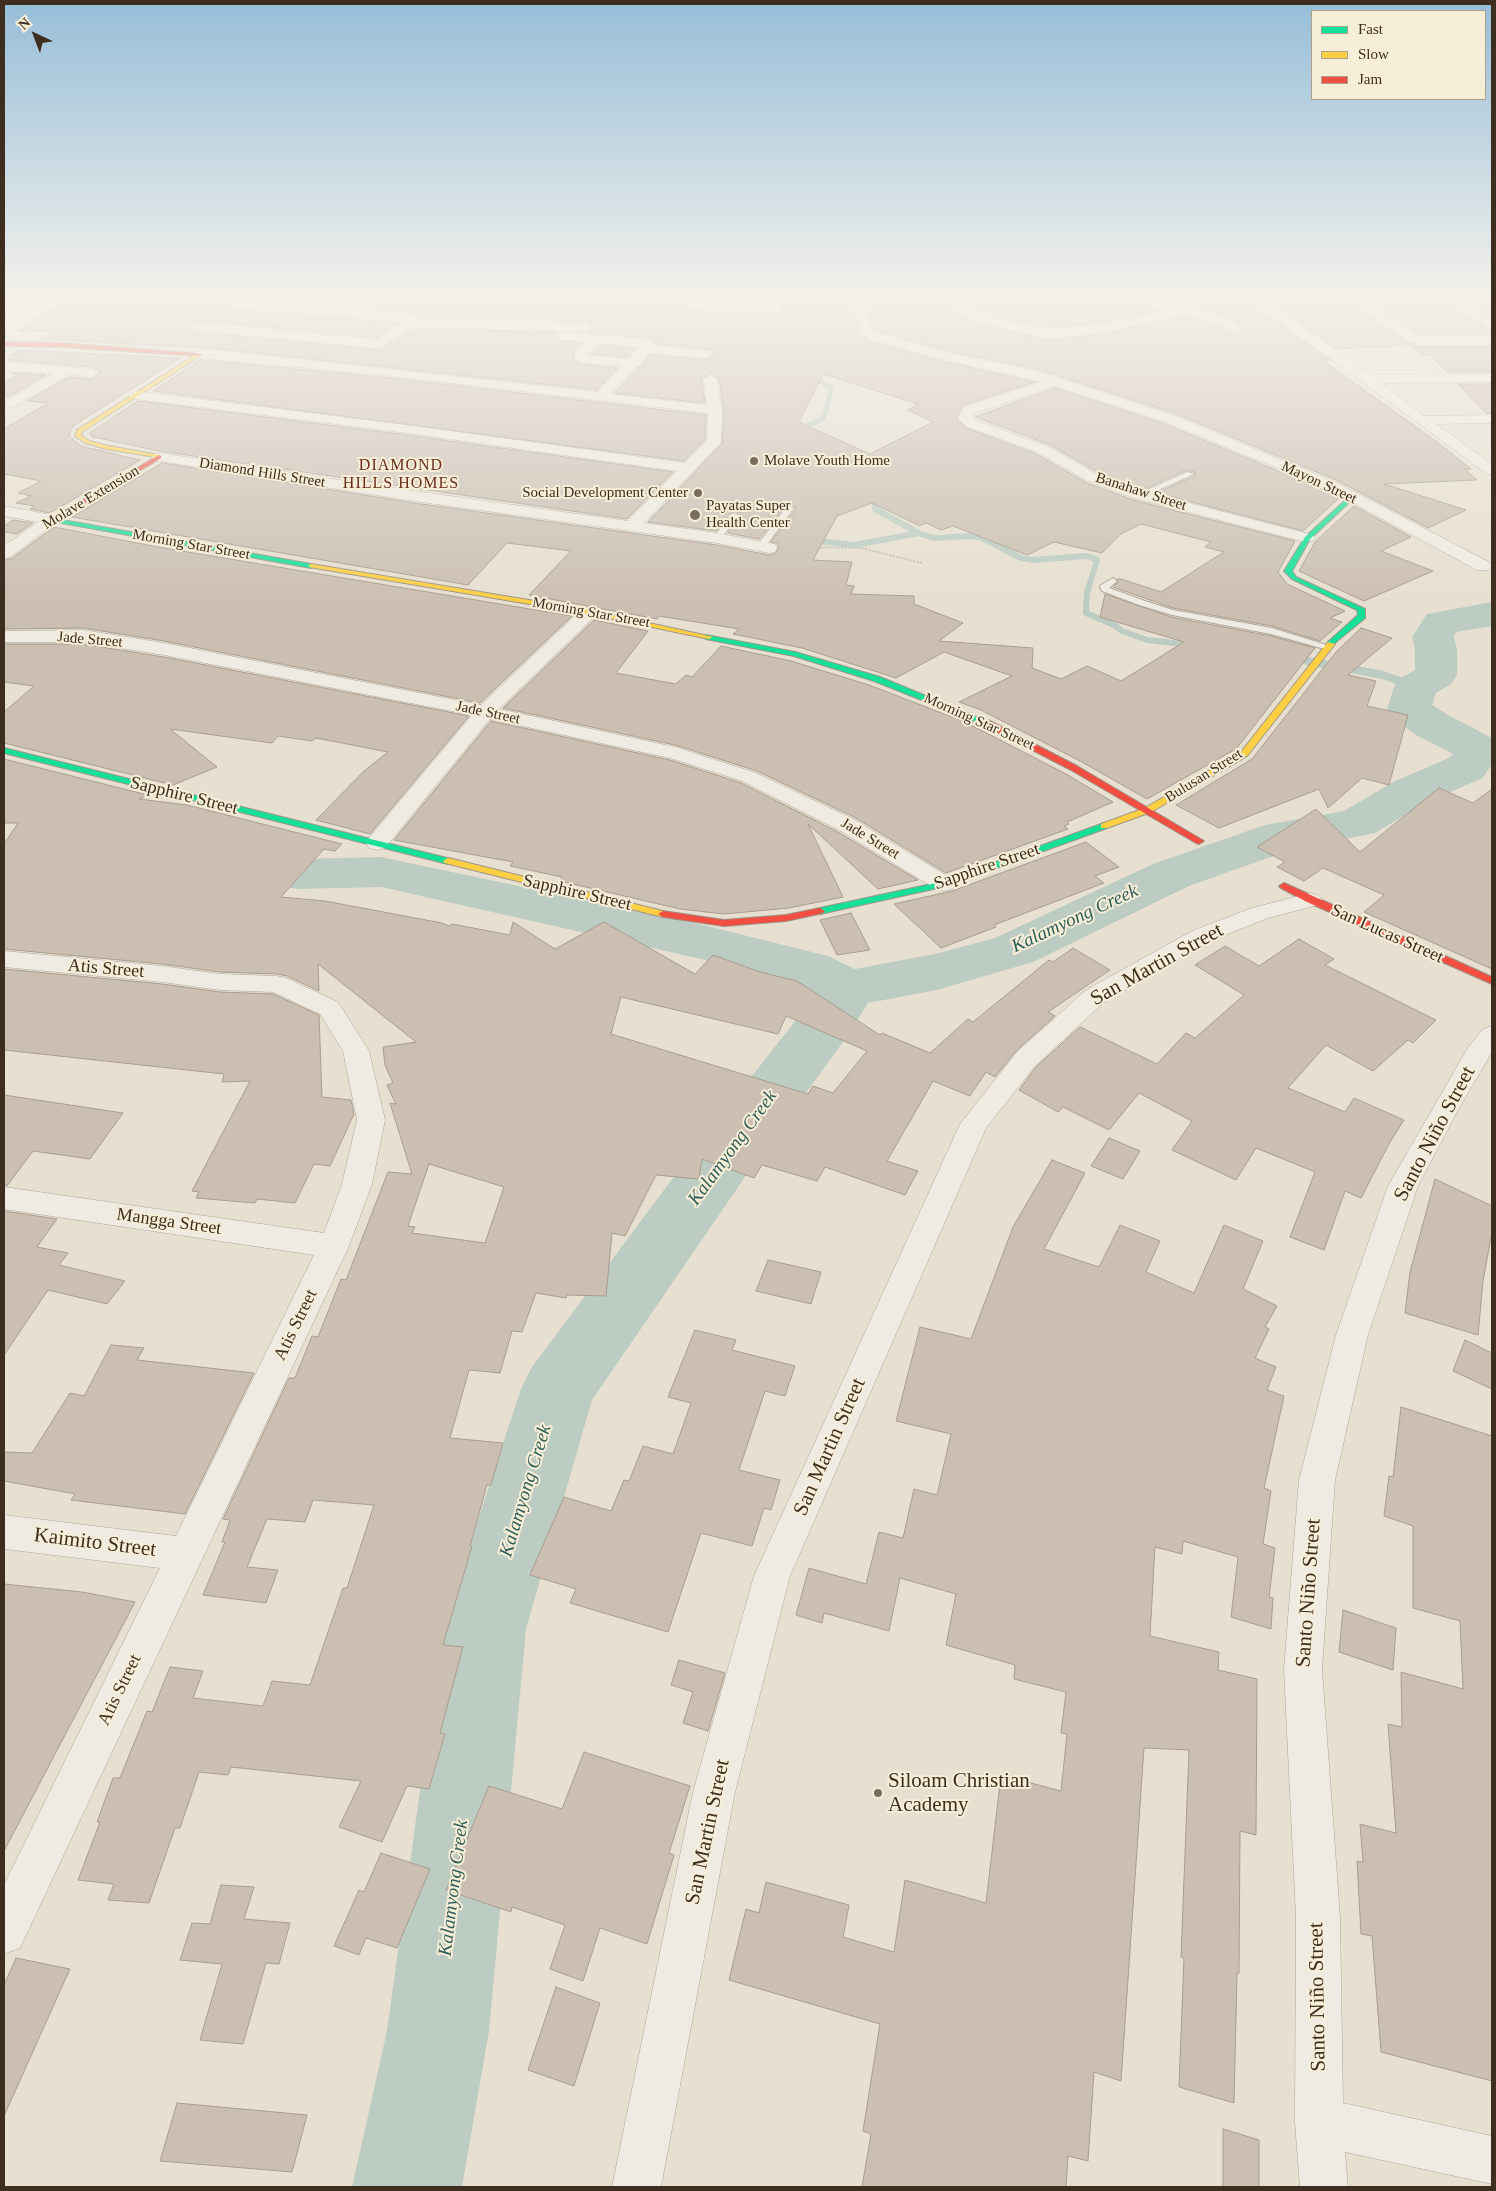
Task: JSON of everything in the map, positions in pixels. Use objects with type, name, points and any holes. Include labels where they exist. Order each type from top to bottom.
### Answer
[{"type":"street","points":[[11,404],[17,400]]},
{"type":"street","name":"Molave Extension","points":[[127,400],[79,431],[78,436],[87,442],[108,448],[160,458]]},
{"type":"street","points":[[177,400],[424,431],[689,468]]},
{"type":"street","points":[[629,400],[715,410]]},
{"type":"street","points":[[632,526],[714,442],[713,400]]},
{"type":"street","name":"Banahaw Street","points":[[998,400],[969,410],[965,418],[972,424],[1042,449],[1093,478],[1140,495],[1307,538]]},
{"type":"street","name":"Mayon Street","points":[[1114,400],[1168,418],[1330,485],[1483,566]]},
{"type":"street","points":[[1395,400],[1492,471]]},
{"type":"street","points":[[1421,420],[1492,419]]},
{"type":"street","name":"Molave Extension","points":[[4,553],[52,520],[160,458]]},
{"type":"street","name":"Diamond Hills Street","points":[[160,458],[717,538],[765,547]]},
{"type":"street","points":[[1475,458],[1492,458]]},
{"type":"street","points":[[1328,647],[1362,616],[1362,612],[1360,609],[1289,574],[1288,571],[1307,538],[1352,497]]},
{"type":"street","name":"Morning Star Street","points":[[4,511],[158,540],[589,612],[795,654],[877,679],[973,716],[1016,737],[1148,810]]},
{"type":"street","points":[[377,843],[485,712],[589,612]]},
{"type":"street","name":"Jade Street","points":[[4,637],[83,636],[164,649],[485,712],[675,753],[749,777],[845,824],[944,884]]},
{"type":"street","name":"Bulusan Street","points":[[1148,810],[1244,754],[1328,647]]},
{"type":"street","name":"Sapphire Street","points":[[4,751],[377,843],[566,892],[680,918],[724,923],[786,918],[944,884],[1148,810]]},
{"type":"street","points":[[1148,810],[1199,841]]},
{"type":"street","name":"San Lucas Street","points":[[1297,893],[1492,981]]},
{"type":"street","name":"San Martin Street","points":[[636,2187],[714,1792],[772,1576],[974,1124],[1026,1059],[1095,996],[1202,936],[1260,913],[1297,893]]},
{"type":"street","name":"Atis Street","points":[[4,960],[162,974],[220,982],[276,984],[329,1008],[356,1051],[370,1120],[357,1184],[334,1246],[4,1932]]},
{"type":"street","name":"Santo Niño Street","points":[[1324,2187],[1320,2122],[1318,1918],[1303,1669],[1317,1480],[1352,1335],[1403,1186],[1478,1052],[1492,1035]]},
{"type":"street","name":"Mangga Street","points":[[4,1198],[334,1246]]},
{"type":"street","name":"Kaimito Street","points":[[4,1532],[186,1554]]},
{"type":"street","points":[[1320,2122],[1492,2160]]},
{"type":"lane","points":[[1140,495],[1190,474]]},
{"type":"lane","points":[[765,547],[790,508]]},
{"type":"lane","points":[[717,538],[735,515]]},
{"type":"lane","points":[[1113,581],[1104,587],[1105,589],[1142,603],[1181,614],[1272,631],[1328,647]]},
{"type":"path","points":[[765,547],[861,548],[922,563]]},
{"type":"building","points":[[114,400],[73,426],[69,436],[81,446],[140,460],[50,513],[30,509],[35,506],[16,503],[31,496],[18,493],[41,481],[4,474],[4,429],[48,403],[27,401]]},
{"type":"building","points":[[223,400],[580,400],[706,415],[705,440],[684,461]]},
{"type":"building","points":[[680,400],[705,400],[705,403]]},
{"type":"building","points":[[722,400],[810,400],[799,422],[870,454],[933,422],[908,410],[918,404],[906,400],[978,400],[963,405],[956,418],[966,428],[1036,454],[1087,483],[1133,500],[1295,541],[1278,572],[1287,584],[1345,611],[1330,618],[1342,622],[1320,641],[1272,626],[1173,608],[1113,587],[1118,582],[1117,579],[1121,579],[1161,592],[1224,552],[1205,547],[1211,542],[1141,524],[1121,534],[1102,553],[1054,542],[1027,555],[953,526],[941,530],[926,523],[920,526],[872,503],[837,516],[813,560],[852,562],[846,585],[854,586],[851,594],[914,596],[914,604],[963,623],[939,641],[1033,648],[1032,668],[1061,679],[1087,666],[1121,681],[1184,642],[1100,617],[1105,594],[1171,617],[1271,636],[1315,648],[1236,749],[1147,799],[1082,762],[981,710],[959,702],[1012,676],[944,652],[896,678],[802,648],[733,634],[739,629],[659,616],[657,619],[529,595],[571,551],[507,543],[468,585],[72,517],[162,463],[414,503],[717,545],[769,555],[775,554],[779,547],[777,543],[771,542],[796,509],[795,506],[786,505],[759,539],[728,533],[740,516],[740,513],[733,511],[716,531],[648,522],[722,443],[724,410]]},
{"type":"building","points":[[1021,400],[1092,400],[1162,423],[1324,490],[1339,498],[1303,531],[1157,493],[1195,476],[1195,472],[1186,470],[1144,489],[1099,473],[1048,444],[975,417]]},
{"type":"building","points":[[1134,400],[1378,400],[1471,469],[1465,469],[1477,480],[1384,484],[1466,510],[1428,528],[1336,480],[1174,413]]},
{"type":"building","points":[[1474,400],[1492,400],[1492,413],[1486,413]]},
{"type":"building","points":[[138,401],[414,436],[673,472],[627,519],[159,451],[93,437],[89,433]]},
{"type":"building","points":[[1354,506],[1411,537],[1381,551],[1433,571],[1364,601],[1299,571],[1315,542]]},
{"type":"building","points":[[13,520],[33,523],[17,534],[4,532],[4,526]]},
{"type":"building","points":[[54,527],[158,547],[572,616],[480,703],[164,641],[83,628],[4,629],[4,560],[11,559]]},
{"type":"building","points":[[594,620],[648,631],[616,673],[676,684],[686,675],[692,677],[721,646],[791,661],[869,685],[965,722],[1066,774],[1113,802],[1067,822],[1069,824],[1064,826],[1068,829],[946,873],[854,817],[757,771],[675,745],[503,708]]},
{"type":"building","points":[[1361,628],[1392,638],[1348,675],[1376,681],[1367,706],[1408,715],[1389,785],[1362,778],[1328,808],[1319,789],[1219,828],[1176,805],[1252,759],[1336,652]]},
{"type":"building","points":[[4,644],[83,644],[164,657],[469,716],[370,834],[316,820],[364,771],[388,752],[316,738],[312,741],[278,736],[272,743],[170,729],[217,767],[173,785],[4,743],[4,712],[34,686],[4,682]]},
{"type":"building","points":[[491,721],[670,760],[741,783],[836,831],[918,880],[878,889],[808,824],[843,897],[789,908],[724,914],[680,909],[560,881],[562,877],[510,866],[513,862],[394,840]]},
{"type":"building","points":[[4,759],[148,795],[139,799],[187,805],[342,844],[335,851],[324,849],[281,897],[325,901],[442,923],[449,926],[452,924],[510,935],[513,922],[555,949],[604,922],[695,974],[713,955],[760,972],[797,981],[880,1035],[882,1033],[930,1053],[968,1019],[973,1022],[1049,960],[1053,962],[1073,948],[1110,970],[1048,1012],[1055,1016],[1016,1051],[995,1077],[986,1072],[970,1096],[933,1081],[887,1161],[918,1171],[905,1195],[825,1167],[817,1181],[762,1165],[754,1178],[702,1159],[699,1179],[656,1175],[625,1236],[612,1233],[606,1296],[567,1295],[566,1298],[536,1293],[522,1332],[512,1331],[500,1373],[469,1370],[450,1438],[503,1443],[491,1485],[487,1485],[470,1546],[472,1546],[443,1645],[463,1647],[440,1733],[445,1734],[429,1789],[407,1786],[382,1842],[339,1827],[361,1781],[231,1767],[228,1775],[199,1772],[180,1828],[175,1828],[149,1903],[108,1900],[114,1884],[78,1880],[100,1822],[97,1822],[113,1778],[120,1778],[147,1711],[152,1712],[170,1667],[203,1671],[193,1698],[263,1706],[272,1681],[310,1685],[343,1588],[347,1588],[374,1505],[313,1500],[305,1522],[267,1519],[247,1567],[278,1570],[266,1603],[203,1595],[225,1542],[222,1542],[230,1520],[223,1519],[289,1378],[295,1378],[312,1336],[318,1337],[341,1279],[346,1280],[388,1172],[412,1174],[390,1103],[396,1104],[387,1085],[393,1083],[385,1065],[383,1047],[416,1042],[318,964],[319,991],[287,976],[277,974],[220,972],[162,964],[4,949],[4,844],[18,823],[4,823]],"holes":[[[621,997],[778,1034],[786,1016],[867,1051],[833,1093],[813,1086],[808,1094],[611,1034]],[[429,1164],[504,1187],[485,1243],[412,1233],[415,1227],[408,1226]]]},
{"type":"building","points":[[1439,788],[1473,803],[1492,789],[1492,969],[1364,912],[1384,895],[1323,868],[1304,881],[1277,867],[1285,862],[1257,847],[1316,809],[1360,852]]},
{"type":"building","points":[[1086,842],[1119,867],[1095,876],[1104,883],[994,925],[996,927],[941,948],[894,904],[952,891]]},
{"type":"building","points":[[851,913],[870,950],[837,955],[820,920]]},
{"type":"building","points":[[1299,939],[1334,959],[1325,965],[1436,1020],[1413,1043],[1408,1040],[1373,1071],[1326,1045],[1288,1088],[1345,1112],[1354,1098],[1404,1120],[1390,1142],[1361,1198],[1345,1191],[1324,1250],[1290,1237],[1315,1172],[1256,1148],[1236,1180],[1172,1150],[1192,1121],[1139,1093],[1109,1130],[1063,1107],[1058,1112],[1019,1090],[1036,1067],[1080,1027],[1157,1064],[1186,1033],[1195,1038],[1244,995],[1195,965],[1225,946],[1259,966]]},
{"type":"building","points":[[4,969],[162,984],[220,992],[273,994],[319,1015],[322,1097],[351,1100],[354,1114],[330,1166],[314,1164],[295,1203],[257,1199],[255,1203],[196,1198],[199,1192],[192,1191],[250,1081],[222,1082],[224,1074],[4,1050]]},
{"type":"building","points":[[4,1095],[123,1113],[90,1159],[33,1151],[7,1186],[4,1185]]},
{"type":"building","points":[[1109,1138],[1140,1151],[1123,1179],[1091,1166]]},
{"type":"building","points":[[1052,1160],[1085,1173],[1044,1249],[1099,1267],[1120,1225],[1160,1241],[1146,1272],[1194,1293],[1224,1225],[1263,1241],[1243,1289],[1277,1306],[1265,1327],[1269,1329],[1255,1358],[1276,1367],[1267,1390],[1284,1396],[1264,1488],[1271,1491],[1263,1544],[1275,1548],[1269,1597],[1273,1598],[1271,1629],[1231,1617],[1238,1557],[1183,1541],[1182,1554],[1155,1547],[1150,1636],[1219,1652],[1218,1670],[1257,1679],[1256,1835],[1240,1831],[1239,1973],[1237,1973],[1234,2103],[1179,2087],[1184,1958],[1181,1957],[1189,1750],[1144,1748],[1121,2081],[1094,2072],[1088,2161],[1068,2156],[1066,2187],[862,2187],[871,2134],[863,2131],[880,2024],[729,1980],[746,1909],[759,1913],[766,1882],[849,1905],[843,1937],[894,1952],[905,1880],[986,1903],[1001,1775],[1061,1791],[1067,1734],[1061,1733],[1066,1692],[1014,1679],[1015,1665],[946,1645],[956,1594],[900,1578],[889,1631],[824,1613],[822,1623],[796,1615],[809,1568],[866,1584],[879,1532],[903,1538],[914,1489],[937,1495],[951,1434],[896,1421],[920,1327],[971,1339],[1013,1227]]},
{"type":"building","points":[[1435,1179],[1492,1206],[1492,1232],[1483,1281],[1478,1335],[1405,1313],[1410,1272]]},
{"type":"building","points":[[4,1211],[57,1219],[37,1247],[68,1253],[59,1265],[125,1281],[107,1304],[48,1290],[4,1355]]},
{"type":"building","points":[[768,1260],[821,1272],[811,1304],[756,1291]]},
{"type":"building","points":[[695,1330],[736,1340],[732,1350],[795,1366],[785,1396],[765,1391],[739,1470],[780,1480],[771,1510],[764,1508],[752,1546],[701,1533],[668,1632],[570,1603],[576,1589],[530,1575],[564,1497],[611,1511],[624,1480],[629,1481],[643,1446],[673,1454],[691,1403],[668,1397]]},
{"type":"building","points":[[1465,1340],[1492,1353],[1492,1389],[1453,1371]]},
{"type":"building","points":[[111,1345],[144,1348],[137,1360],[254,1373],[185,1514],[71,1500],[75,1494],[4,1481],[4,1452],[32,1453],[70,1393],[84,1396]]},
{"type":"building","points":[[1401,1407],[1492,1436],[1492,2081],[1381,2052],[1372,1936],[1361,1934],[1357,1861],[1363,1862],[1360,1824],[1396,1833],[1388,1724],[1402,1727],[1401,1672],[1463,1689],[1460,1621],[1413,1608],[1413,1526],[1384,1516],[1389,1476],[1393,1477]]},
{"type":"building","points":[[4,1584],[82,1592],[135,1602],[4,1851]]},
{"type":"building","points":[[1343,1610],[1396,1628],[1393,1670],[1339,1652]]},
{"type":"building","points":[[679,1660],[725,1673],[708,1731],[683,1723],[693,1692],[671,1685]]},
{"type":"building","points":[[584,1752],[690,1786],[669,1853],[674,1855],[647,1944],[600,1928],[583,1981],[550,1969],[565,1925],[512,1907],[511,1912],[446,1890],[489,1786],[562,1809]]},
{"type":"building","points":[[381,1853],[430,1869],[397,1948],[366,1938],[359,1955],[334,1946],[359,1890],[364,1892]]},
{"type":"building","points":[[221,1885],[254,1887],[244,1919],[290,1923],[279,1964],[266,1963],[243,2044],[200,2040],[222,1964],[180,1960],[192,1923],[210,1924]]},
{"type":"building","points":[[16,1958],[70,1969],[4,2116],[4,1985]]},
{"type":"building","points":[[556,1987],[600,2003],[574,2086],[528,2070]]},
{"type":"building","points":[[177,2103],[307,2115],[292,2172],[160,2161]]},
{"type":"building","points":[[1223,2129],[1259,2140],[1259,2187],[1223,2187]]},
{"type":"waterway","points":[[796,430],[823,419],[828,400]]},
{"type":"waterway","points":[[875,492],[875,509],[919,533]]},
{"type":"waterway","points":[[810,540],[855,545],[919,533]]},
{"type":"waterway","points":[[919,533],[933,538],[971,536],[982,538],[1021,558],[1033,560],[1086,556],[1093,558],[1097,560],[1087,593],[1086,613],[1114,625],[1122,631],[1147,640],[1192,645]]},
{"type":"waterway","name":"Kalamyong Creek","points":[[849,988],[937,972],[1014,950],[1171,875],[1283,836],[1358,823],[1412,791],[1466,768],[1479,749],[1432,725],[1409,709],[1416,687],[1436,675],[1436,649],[1433,637],[1441,623],[1492,614]]},
{"type":"waterway","points":[[1292,657],[1311,662]]},
{"type":"waterway","points":[[1311,662],[1383,675],[1416,687]]},
{"type":"waterway","points":[[218,867],[250,868],[299,874],[381,872],[703,942],[808,969],[849,988]]},
{"type":"waterway","name":"Kalamyong Creek","points":[[407,2187],[438,2031],[484,1629],[558,1389],[722,1160],[828,1021],[849,988]]},
{"type":"traffic: fast","points":[[1331,644],[1362,616],[1361,609],[1294,578],[1288,571],[1307,538],[1352,497]]},
{"type":"traffic: fast","points":[[52,520],[311,566]]},
{"type":"traffic: fast","points":[[709,637],[795,654],[877,679],[985,722]]},
{"type":"traffic: fast","points":[[4,751],[448,861]]},
{"type":"traffic: fast","points":[[820,911],[944,884],[1104,826]]},
{"type":"traffic: slow","points":[[127,400],[79,431],[78,436],[87,442],[108,448],[159,457]]},
{"type":"traffic: slow","points":[[311,566],[589,612],[709,637]]},
{"type":"traffic: slow","points":[[1104,826],[1148,810],[1244,754],[1331,644]]},
{"type":"traffic: slow","points":[[448,861],[663,914]]},
{"type":"traffic: jam","points":[[52,520],[159,457]]},
{"type":"traffic: jam","points":[[985,722],[1074,768],[1199,841]]},
{"type":"traffic: jam","points":[[1284,886],[1310,900],[1492,981]]},
{"type":"traffic: jam","points":[[663,914],[724,923],[786,918],[820,911]]},
{"type":"place","name":"Molave Youth Home","points":[[754,461]]},
{"type":"place","name":"Social Development Center","points":[[698,493]]},
{"type":"place","name":"Payatas Super Health Center","points":[[695,515]]},
{"type":"place","name":"Siloam Christian Academy","points":[[878,1793]]},
{"type":"district","name":"DIAMOND HILLS HOMES","points":[[401,475]]}]
